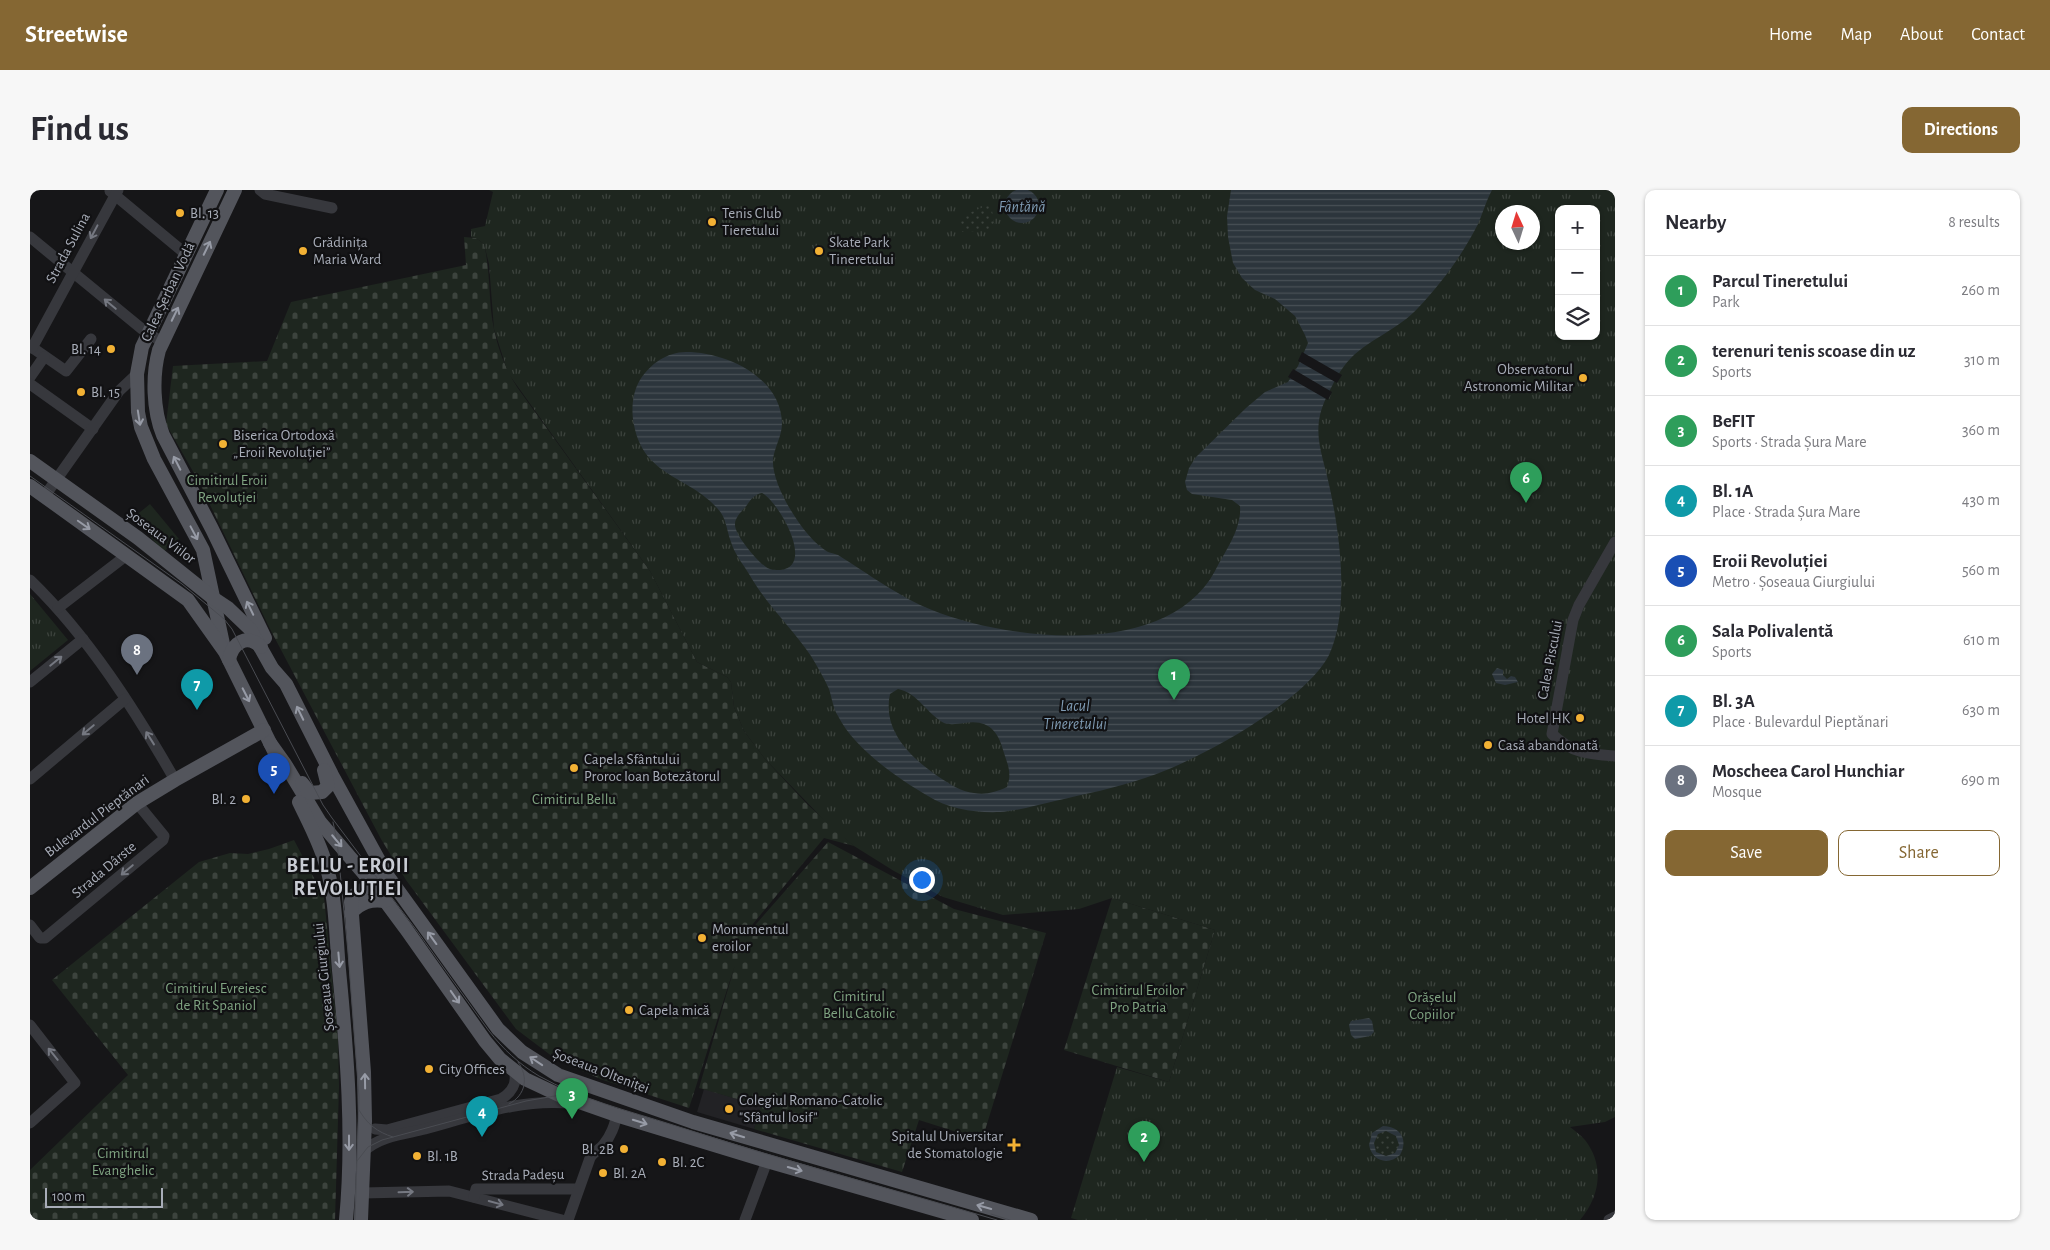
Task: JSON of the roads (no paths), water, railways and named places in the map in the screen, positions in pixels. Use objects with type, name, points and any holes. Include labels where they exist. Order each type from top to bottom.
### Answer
[{"type":"main road","name":"Calea Șerban Vodă","points":[[217,190],[148,334],[140,353],[137,374],[138,412],[143,434],[154,459],[203,550],[227,656]]},
{"type":"main road","name":"Calea Șerban Vodă","points":[[235,190],[157,356],[155,370],[157,414],[163,435],[212,529],[286,684]]},
{"type":"main road","points":[[137,374],[155,370]]},
{"type":"main road","name":"Șoseaua Viilor","points":[[30,461],[138,538],[243,620],[262,647],[272,668],[286,684]]},
{"type":"main road","points":[[30,486],[188,600],[227,656],[270,743],[320,822],[372,883],[485,1041],[500,1059],[514,1071],[540,1087],[616,1115],[972,1220]]},
{"type":"main road","points":[[227,656],[233,648],[243,641],[254,641],[262,647]]},
{"type":"main road","points":[[270,743],[293,769],[310,794],[326,790],[328,781],[315,750],[315,742],[286,684]]},
{"type":"main road","name":"Bulevardul Pieptănari","points":[[30,888],[137,803],[264,730]]},
{"type":"main road","name":"Șoseaua Olteniței","points":[[315,742],[387,874],[502,1034],[527,1055],[558,1075],[693,1122],[1031,1220]]},
{"type":"main road","name":"Șoseaua Giurgiului","points":[[270,743],[316,837],[329,877],[348,1074],[349,1170],[346,1220]]},
{"type":"main road","points":[[361,1220],[364,1151],[370,1125],[351,902],[353,896],[387,874]]},
{"type":"main road","points":[[352,913],[363,903],[385,901]]},
{"type":"street","points":[[260,190],[265,194],[332,208]]},
{"type":"street","points":[[113,192],[187,255]]},
{"type":"street","name":"Strada Sulina","points":[[31,347],[113,192]]},
{"type":"street","points":[[30,236],[148,334],[162,342]]},
{"type":"street","points":[[31,347],[66,372],[91,339]]},
{"type":"street","points":[[44,497],[119,391],[140,353]]},
{"type":"street","points":[[30,377],[44,357]]},
{"type":"street","points":[[119,391],[137,374]]},
{"type":"street","points":[[30,384],[93,429]]},
{"type":"street","name":"Calea Piscului","points":[[1615,542],[1579,605],[1573,620],[1552,734],[1572,750],[1615,756]]},
{"type":"street","points":[[58,608],[127,556]]},
{"type":"street","points":[[31,582],[58,608],[83,639],[125,699],[175,780]]},
{"type":"street","points":[[30,682],[83,639]]},
{"type":"street","points":[[30,778],[125,699]]},
{"type":"street","name":"Strada Dârste","points":[[30,925],[40,938],[45,938],[163,840],[164,836],[137,803]]},
{"type":"street","points":[[30,1025],[75,1083],[30,1123]]},
{"type":"street","points":[[370,1125],[387,1130],[501,1099],[513,1088],[516,1079],[514,1071]]},
{"type":"street","points":[[364,1151],[376,1142],[499,1109],[554,1102],[588,1105]]},
{"type":"street","name":"Strada Padeșu","points":[[568,1220],[590,1158],[603,1145],[616,1122],[616,1115]]},
{"type":"street","points":[[370,1125],[393,1137]]},
{"type":"street","points":[[745,1220],[767,1161]]},
{"type":"street","name":"Strada Padeșu","points":[[474,1197],[476,1190],[578,1189]]},
{"type":"street","name":"Strada Padeșu","points":[[363,1193],[449,1191],[562,1220]]},
{"type":"street","points":[[1609,1220],[1615,1217]]},
{"type":"water","name":"Fântănă","points":[[1022,189],[1029,190],[1034,194],[1038,199],[1038,213],[1034,218],[1029,222],[1022,223],[1015,222],[1010,218],[1006,213],[1005,206],[1006,199],[1010,194],[1015,190]]},
{"type":"water","name":"Lacul Tineretului","points":[[1231,190],[1492,190],[1472,235],[1443,279],[1427,299],[1410,315],[1351,358],[1337,377],[1321,410],[1318,433],[1319,443],[1334,507],[1341,572],[1339,617],[1329,655],[1316,673],[1297,692],[1274,710],[1219,744],[1167,770],[1112,788],[1027,808],[991,812],[972,811],[944,804],[916,789],[890,771],[865,751],[845,728],[836,713],[823,676],[811,656],[763,596],[736,554],[725,520],[720,512],[706,497],[657,466],[639,442],[632,408],[637,385],[654,364],[672,354],[686,352],[702,353],[734,362],[762,380],[772,392],[779,407],[782,428],[773,459],[774,469],[782,494],[796,519],[813,540],[825,550],[838,555],[920,605],[964,621],[1002,629],[1043,634],[1085,635],[1125,630],[1162,619],[1193,599],[1215,571],[1236,531],[1240,506],[1232,500],[1192,494],[1187,490],[1185,482],[1189,468],[1196,457],[1246,408],[1265,392],[1288,382],[1298,366],[1308,343],[1295,316],[1275,299],[1255,290],[1242,278],[1233,263],[1228,237],[1227,216]],"holes":[[[762,493],[777,508],[785,521],[795,547],[795,558],[790,566],[780,570],[769,569],[762,564],[738,534],[735,524],[736,519],[753,497]],[[898,689],[917,699],[944,723],[972,722],[991,728],[999,738],[1008,766],[1009,778],[1007,787],[995,792],[978,794],[965,791],[939,777],[918,761],[901,742],[890,720],[890,694]]]},
{"type":"water","points":[[1497,668],[1503,670],[1503,675],[1507,679],[1511,676],[1515,677],[1518,682],[1505,685],[1496,683],[1492,674]]},
{"type":"water","points":[[1369,1018],[1372,1021],[1374,1032],[1370,1036],[1355,1039],[1351,1035],[1349,1025],[1351,1021]]},
{"type":"water","points":[[1383,1126],[1394,1128],[1398,1131],[1404,1144],[1400,1155],[1386,1161],[1373,1155],[1369,1145],[1372,1133]],"holes":[[[1386,1131],[1396,1136],[1399,1145],[1395,1153],[1386,1156],[1376,1152],[1374,1143],[1378,1134]]]},
{"type":"tram line","points":[[30,476],[182,584],[224,619],[232,629],[323,805],[489,1031],[518,1061],[539,1076],[555,1084],[605,1104],[754,1150],[997,1220]]},
{"type":"tram line","points":[[333,822],[337,841],[348,952],[359,1097],[355,1220]]},
{"type":"tram line","points":[[509,1104],[519,1096],[524,1085],[524,1074],[518,1062]]},
{"type":"tram line","points":[[357,1161],[368,1147],[382,1140],[526,1101],[572,1093]]},
{"type":"tram line","points":[[359,1110],[373,1127],[393,1137]]},
{"type":"tram line","points":[[991,1214],[1010,1220]]},
{"type":"place","name":"Bl. 13","points":[[180,213]]},
{"type":"place","name":"Tenis Club Tieretului","points":[[712,222]]},
{"type":"place","name":"Grădinița Maria Ward","points":[[303,251]]},
{"type":"place","name":"Skate Park Tineretului","points":[[819,251]]},
{"type":"place","name":"Bl. 14","points":[[111,349]]},
{"type":"place","name":"Observatorul Astronomic Militar","points":[[1583,378]]},
{"type":"place","name":"Bl. 15","points":[[81,392]]},
{"type":"place","name":"Biserica Ortodoxă „Eroii Revoluției”","points":[[223,444]]},
{"type":"place","name":"Sala Polivalentă","points":[[1526,503]]},
{"type":"place","name":"Moscheea Carol Hunchiar","points":[[137,675]]},
{"type":"place","name":"Parcul Tineretului","points":[[1174,700]]},
{"type":"place","name":"Bl. 3A","points":[[197,710]]},
{"type":"place","name":"Hotel HK","points":[[1580,718]]},
{"type":"place","name":"Casă abandonată","points":[[1488,745]]},
{"type":"place","name":"Capela Sfântului Proroc Ioan Botezătorul","points":[[574,768]]},
{"type":"place","name":"Eroii Revoluției","points":[[274,794]]},
{"type":"place","name":"Bl. 2","points":[[246,799]]},
{"type":"place","name":"Monumentul eroilor","points":[[702,938]]},
{"type":"place","name":"Capela mică","points":[[629,1010]]},
{"type":"place","name":"City Offices","points":[[429,1069]]},
{"type":"place","name":"Colegiul Romano-Catolic \"Sfântul Iosif\"","points":[[729,1109]]},
{"type":"place","name":"BeFIT","points":[[572,1119]]},
{"type":"place","name":"Bl. 1A","points":[[482,1137]]},
{"type":"place","name":"Spitalul Universitar de Stomatologie","points":[[1014,1145]]},
{"type":"place","name":"Bl. 2B","points":[[624,1149]]},
{"type":"place","name":"Bl. 1B","points":[[417,1156]]},
{"type":"place","name":"Bl. 2C","points":[[662,1162]]},
{"type":"place","name":"terenuri tenis scoase din uz","points":[[1144,1162]]},
{"type":"place","name":"Bl. 2A","points":[[603,1173]]},
{"type":"district","name":"BELLU - EROII REVOLUȚIEI","points":[[348,878]]},
{"type":"park label","name":"Cimitirul Eroii Revoluției","points":[[227,488]]},
{"type":"park label","name":"Cimitirul Bellu","points":[[574,799]]},
{"type":"park label","name":"Cimitirul Evreiesc de Rit Spaniol","points":[[216,996]]},
{"type":"park label","name":"Cimitirul Eroilor Pro Patria","points":[[1138,998]]},
{"type":"park label","name":"Cimitirul Bellu Catolic","points":[[859,1004]]},
{"type":"park label","name":"Orășelul Copiilor","points":[[1432,1006]]},
{"type":"park label","name":"Cimitirul Evanghelic","points":[[123,1162]]}]
